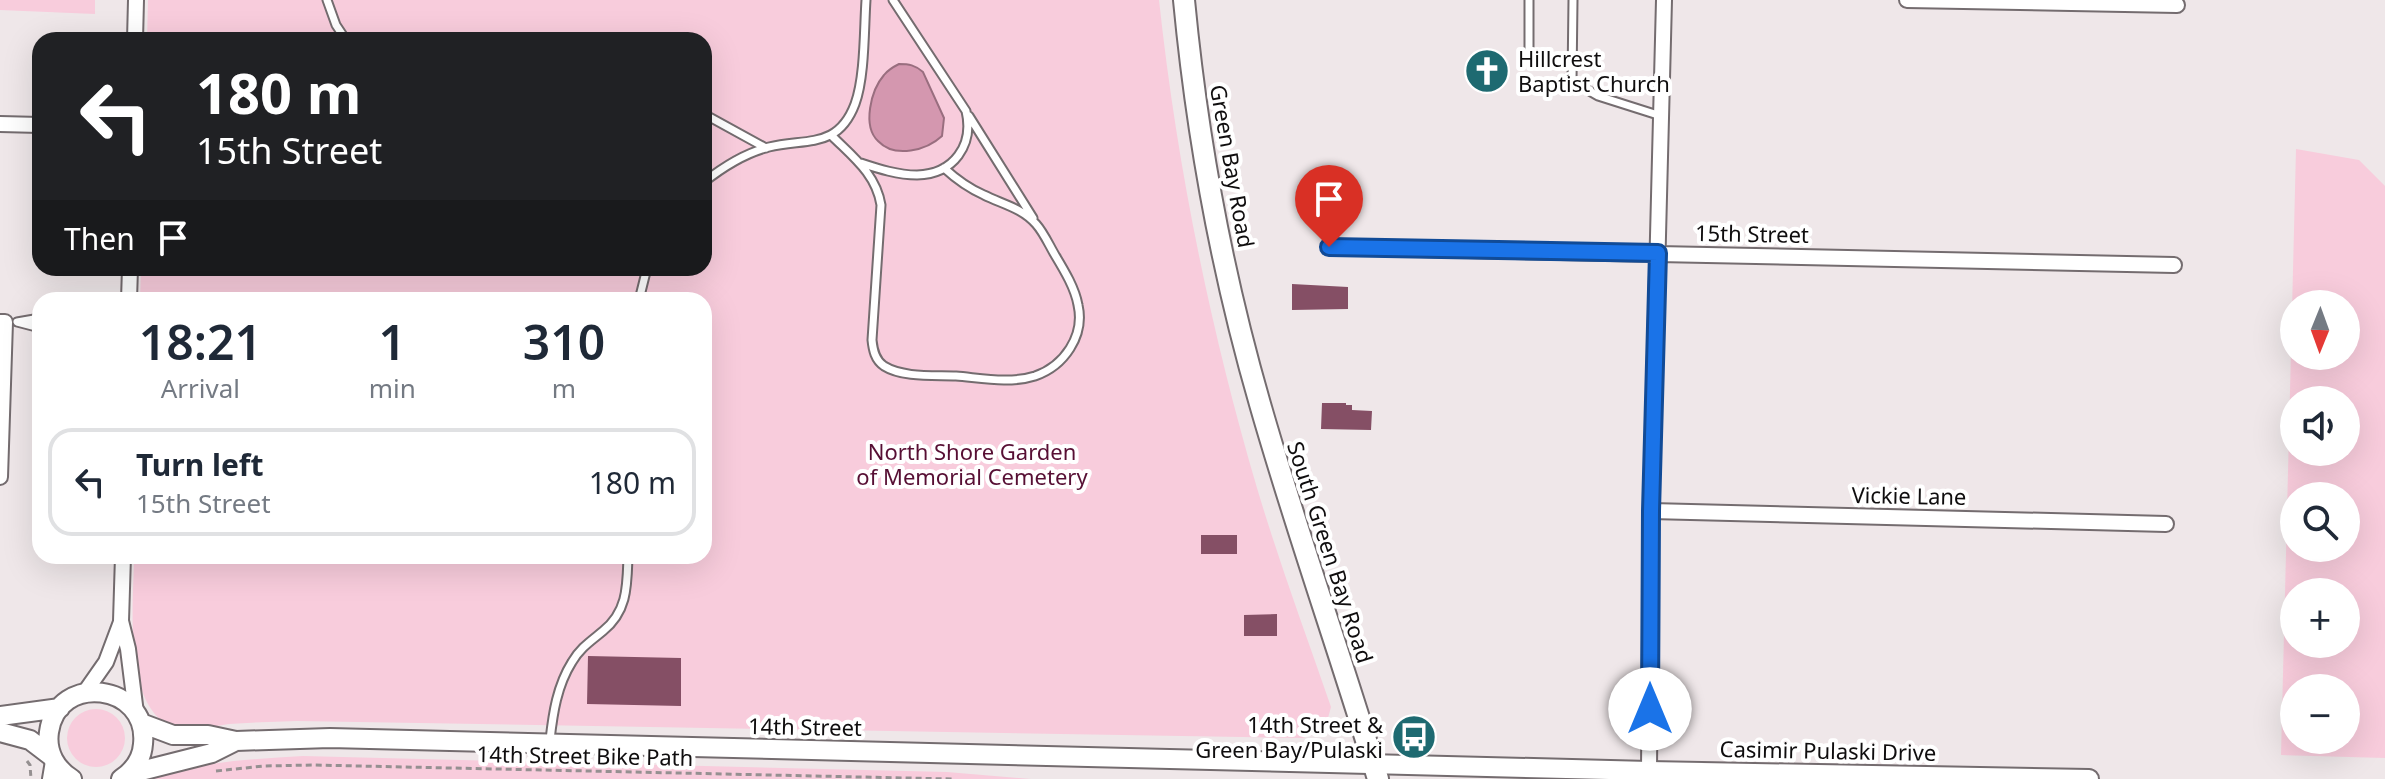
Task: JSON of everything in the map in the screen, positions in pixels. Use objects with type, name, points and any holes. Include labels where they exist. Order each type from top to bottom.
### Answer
[{"type":"main road","name":"Green Bay Road","points":[[1184,0],[1205,158],[1242,339]]},
{"type":"main road","name":"South Green Bay Road","points":[[1242,339],[1291,508],[1375,771]]},
{"type":"street","points":[[135,32],[136,0]]},
{"type":"street","points":[[1649,771],[1651,511],[1664,0]]},
{"type":"street","points":[[1907,0],[2177,5]]},
{"type":"street","points":[[0,124],[32,125]]},
{"type":"street","name":"15th Street","points":[[1329,247],[2174,265]]},
{"type":"street","points":[[0,477],[7,322]]},
{"type":"street","name":"Vickie Lane","points":[[1651,511],[2166,524]]},
{"type":"street","points":[[123,564],[121,621],[144,737],[137,763],[125,776]]},
{"type":"street","points":[[51,765],[48,743],[53,718],[67,701],[85,692],[106,662],[121,621]]},
{"type":"street","name":"14th Street","points":[[85,692],[100,691],[114,695],[126,702],[138,718],[173,735],[208,735],[236,741],[330,738],[1375,771]]},
{"type":"street","points":[[0,716],[60,708]]},
{"type":"street","points":[[0,732],[30,740],[51,765],[72,779]]},
{"type":"street","name":"14th Street","points":[[125,776],[212,753],[236,741]]},
{"type":"street","name":"Casimir Pulaski Drive","points":[[1375,771],[1649,771],[2089,779]]},
{"type":"lane","points":[[327,0],[341,32]]},
{"type":"lane","points":[[712,177],[744,156],[766,148],[832,136],[849,118],[857,101],[866,0]]},
{"type":"lane","points":[[832,136],[873,179],[881,205],[872,340],[873,351],[885,366],[907,373],[1013,380],[1045,372],[1064,357],[1076,337],[1079,314],[1078,302],[1062,268],[966,111],[893,0]]},
{"type":"lane","points":[[1529,0],[1529,59],[1572,60]]},
{"type":"lane","points":[[1573,0],[1572,81],[1598,96],[1661,116]]},
{"type":"lane","points":[[859,163],[905,174],[932,173],[944,168],[960,156],[965,147],[969,124],[966,111]]},
{"type":"lane","points":[[712,118],[766,148]]},
{"type":"lane","points":[[944,168],[958,181],[1027,215],[1038,227]]},
{"type":"lane","points":[[7,322],[32,319]]},
{"type":"lane","points":[[7,322],[32,327]]},
{"type":"lane","points":[[549,744],[561,684],[583,646],[606,629],[618,615],[626,598],[628,564]]},
{"type":"path","points":[[23,755],[30,765],[31,779]]},
{"type":"path","name":"14th Street Bike Path","points":[[218,771],[314,765],[952,779]]},
{"type":"green space","points":[[0,0],[95,0],[95,14],[0,10]]},
{"type":"green space","name":"North Shore Garden of Memorial Cemetery","points":[[148,0],[1159,0],[1175,124],[1197,246],[1224,368],[1283,571],[1331,707],[1326,725],[1313,735],[1302,738],[297,721],[229,724],[186,730],[161,720],[148,703],[134,654],[134,564],[712,564],[712,292],[140,292],[141,276],[712,276],[712,32],[147,32]]},
{"type":"green space","points":[[2296,149],[2359,160],[2385,186],[2385,758],[2281,755],[2360,754],[2360,674],[2283,674],[2283,658],[2360,658],[2360,578],[2285,578],[2286,562],[2360,562],[2360,482],[2288,482],[2288,466],[2360,466],[2360,386],[2290,386],[2291,370],[2360,370],[2360,290],[2293,290]]},
{"type":"green space","points":[[96,709],[117,717],[125,738],[117,759],[96,767],[75,759],[67,738],[75,717]]},
{"type":"green space","points":[[303,756],[947,772],[1031,779],[147,779],[205,765]]},
{"type":"shaded area","points":[[899,64],[912,65],[923,72],[944,118],[942,136],[936,141],[902,151],[885,147],[878,141],[869,117],[879,82]]},
{"type":"building","points":[[1292,284],[1348,287],[1348,309],[1292,310]]},
{"type":"building","points":[[1322,403],[1346,403],[1352,405],[1352,410],[1372,411],[1371,430],[1321,429]]},
{"type":"building","points":[[1201,535],[1237,535],[1237,554],[1201,554]]},
{"type":"building","points":[[1277,614],[1277,636],[1244,636],[1244,615]]},
{"type":"building","points":[[588,656],[681,658],[681,706],[587,704]]},
{"type":"place","name":"Hillcrest Baptist Church","points":[[1487,71]]},
{"type":"place","name":"14th Street & Green Bay/Pulaski","points":[[1414,737]]},
{"type":"route","points":[[1329,247],[1658,253],[1651,511],[1650,709]]}]
